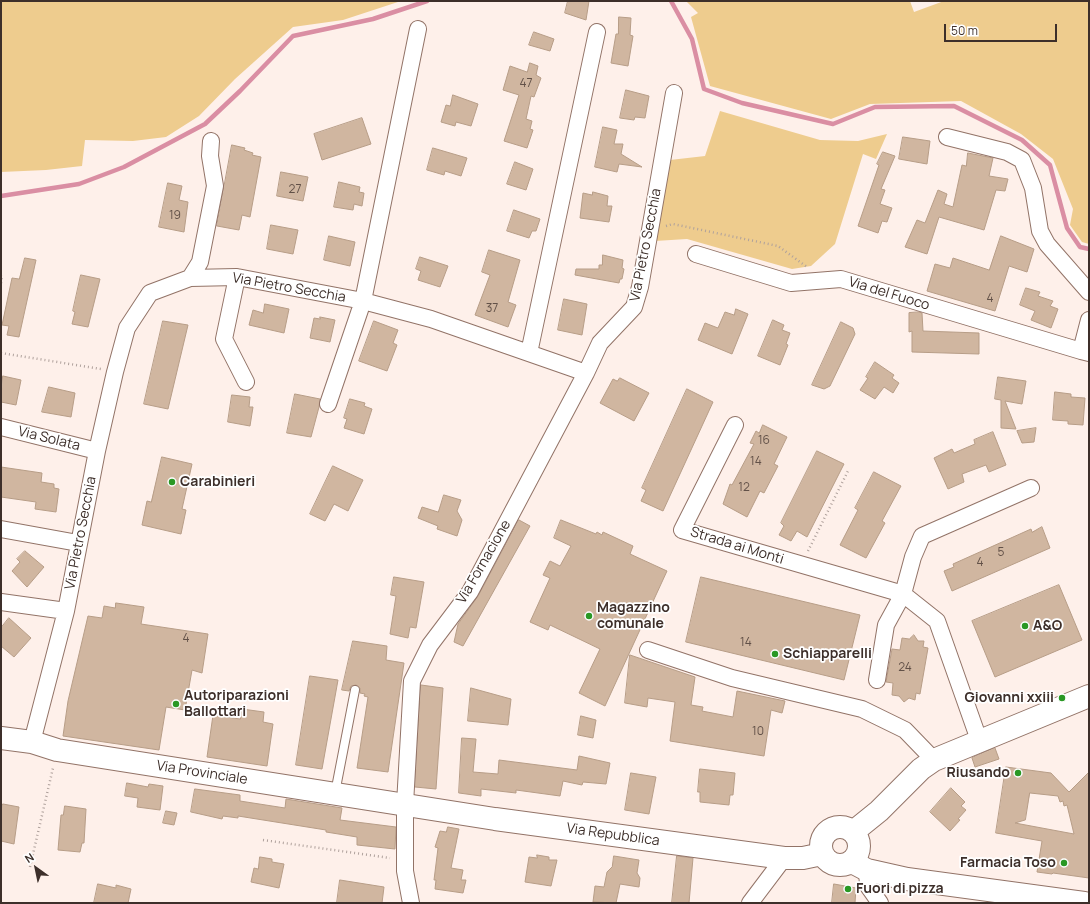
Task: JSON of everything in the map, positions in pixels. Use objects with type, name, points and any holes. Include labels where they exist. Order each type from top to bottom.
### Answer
[{"type":"street","points":[[328,404],[363,301],[418,29]]},
{"type":"street","points":[[529,353],[596,32]]},
{"type":"street","name":"Via Pietro Secchia","points":[[32,742],[66,611],[96,451],[115,372],[127,328],[150,293],[190,278],[237,277],[363,301],[431,319],[586,373],[600,343],[634,307],[640,287],[674,93]]},
{"type":"street","points":[[947,137],[1007,152],[1022,160],[1033,188],[1040,231],[1047,244],[1089,292]]},
{"type":"street","points":[[190,278],[200,262],[215,186],[210,156],[211,141]]},
{"type":"street","name":"Via del Fuoco","points":[[696,254],[791,283],[841,279],[1085,352]]},
{"type":"street","points":[[237,277],[224,339],[246,382]]},
{"type":"street","points":[[1085,352],[1089,320]]},
{"type":"street","name":"Via Fornacione","points":[[411,903],[405,860],[405,804],[412,681],[430,646],[470,592],[586,373]]},
{"type":"street","name":"Strada ai Monti","points":[[735,425],[682,530],[903,594],[937,621],[979,740]]},
{"type":"street","name":"Via Solata","points":[[1,427],[96,451]]},
{"type":"street","points":[[877,680],[886,625],[903,594],[913,557],[922,536],[1032,488]]},
{"type":"street","points":[[1,529],[78,543]]},
{"type":"street","points":[[1,602],[66,611]]},
{"type":"street","points":[[648,650],[732,678],[862,709],[905,730],[934,760]]},
{"type":"street","points":[[853,832],[879,811],[920,769],[934,760],[979,740],[1089,696]]},
{"type":"street","name":"Via Provinciale","points":[[1,738],[32,742],[57,750],[405,804]]},
{"type":"street","name":"Via Repubblica","points":[[405,804],[495,819],[784,858],[803,858],[822,854]]},
{"type":"street","points":[[880,903],[868,886],[860,866],[859,841],[853,832],[841,827],[829,830],[821,841],[822,854],[825,859],[835,865],[860,866],[907,879],[1075,902]]},
{"type":"street","points":[[750,903],[784,858]]},
{"type":"lane","points":[[335,794],[355,690]]},
{"type":"path","points":[[650,233],[673,224],[778,246],[803,263],[819,281]]},
{"type":"path","points":[[1,283],[2,275]]},
{"type":"path","points":[[1,352],[115,372]]},
{"type":"path","points":[[801,565],[849,469]]},
{"type":"path","points":[[30,867],[57,750]]},
{"type":"path","points":[[263,840],[405,860]]},
{"type":"shaded area","points":[[1,1],[401,1],[343,20],[293,27],[235,79],[199,116],[166,137],[133,141],[85,140],[82,166],[46,170],[1,172]]},
{"type":"shaded area","points":[[686,1],[910,1],[914,12],[944,1],[1089,1],[1089,244],[1082,242],[1070,225],[1073,209],[1053,159],[1021,134],[961,101],[870,104],[831,119],[710,86],[691,17],[698,13]]},
{"type":"shaded area","points":[[720,111],[820,140],[858,141],[887,134],[876,159],[863,154],[835,244],[811,266],[792,269],[687,239],[655,241],[670,160],[705,156]]},
{"type":"building","points":[[568,1],[589,1],[586,20],[565,13]]},
{"type":"building","points":[[619,17],[631,18],[630,35],[633,36],[628,66],[611,63],[616,34],[618,34]]},
{"type":"building","points":[[534,32],[554,39],[550,51],[529,45]]},
{"type":"building","points":[[530,63],[538,66],[536,75],[541,78],[534,97],[531,96],[526,119],[532,121],[530,129],[533,130],[527,148],[504,141],[519,95],[503,90],[510,66],[527,72]]},
{"type":"building","points":[[626,90],[649,96],[645,118],[635,117],[634,120],[620,118]]},
{"type":"building","points":[[453,95],[478,104],[471,126],[456,122],[455,126],[441,122],[446,105],[450,106]]},
{"type":"building","points":[[362,118],[371,144],[322,160],[314,134]]},
{"type":"building","points":[[603,127],[617,130],[614,144],[623,144],[621,154],[642,167],[619,164],[617,172],[595,167]]},
{"type":"building","points":[[903,137],[930,141],[927,164],[899,159]]},
{"type":"building","points":[[232,145],[245,148],[244,150],[253,153],[252,155],[261,157],[250,217],[242,215],[239,230],[217,226]]},
{"type":"building","points":[[433,148],[467,158],[461,176],[445,171],[444,175],[427,170]]},
{"type":"building","points":[[883,152],[895,156],[881,189],[885,190],[880,204],[892,208],[887,222],[882,221],[878,233],[858,226],[879,165],[877,164]]},
{"type":"building","points":[[968,153],[993,158],[989,176],[1008,179],[1005,191],[996,190],[984,230],[939,217],[927,254],[905,247],[917,220],[925,223],[938,190],[947,194],[944,204],[953,207],[962,165],[966,166]]},
{"type":"building","points":[[515,162],[533,169],[526,190],[507,184]]},
{"type":"building","points":[[281,172],[308,177],[303,201],[277,196]]},
{"type":"building","points":[[339,182],[360,187],[359,192],[364,193],[362,206],[354,204],[353,210],[334,207]]},
{"type":"building","points":[[168,183],[182,186],[179,200],[188,202],[184,232],[159,227]]},
{"type":"building","points":[[593,192],[608,196],[607,206],[612,206],[609,222],[580,218],[583,193],[592,195]]},
{"type":"building","points":[[514,210],[540,219],[536,231],[532,231],[529,238],[507,231]]},
{"type":"building","points":[[271,225],[298,230],[293,254],[267,249]]},
{"type":"building","points":[[329,236],[355,242],[350,266],[324,260]]},
{"type":"building","points":[[1001,236],[1034,249],[1027,272],[1009,266],[995,311],[927,291],[935,264],[950,268],[953,258],[989,270]]},
{"type":"building","points":[[489,250],[520,260],[508,302],[516,305],[508,327],[475,315],[490,275],[482,272]]},
{"type":"building","points":[[603,255],[623,260],[622,268],[624,269],[622,279],[620,279],[619,283],[575,275],[576,269],[599,269],[599,265],[602,265]]},
{"type":"building","points":[[420,257],[448,266],[440,287],[418,280],[421,271],[416,269]]},
{"type":"building","points":[[25,258],[36,260],[19,337],[7,335],[9,326],[2,325],[12,278],[19,279]]},
{"type":"building","points":[[81,275],[100,279],[88,327],[72,324],[75,312],[73,311]]},
{"type":"building","points":[[1026,288],[1040,292],[1038,296],[1053,301],[1050,306],[1058,309],[1051,328],[1031,320],[1035,311],[1020,305]]},
{"type":"building","points":[[564,299],[587,304],[582,335],[558,330]]},
{"type":"building","points":[[265,304],[289,309],[284,333],[249,325],[253,310],[263,313]]},
{"type":"building","points":[[736,309],[748,314],[732,354],[698,340],[705,323],[718,328],[725,312],[734,315]]},
{"type":"building","points":[[909,313],[922,313],[923,331],[979,333],[979,354],[912,352],[912,331],[909,332]]},
{"type":"building","points":[[320,317],[335,320],[330,342],[310,338],[314,318],[320,319]]},
{"type":"building","points":[[773,320],[784,325],[782,330],[790,333],[786,344],[788,345],[780,365],[758,356]]},
{"type":"building","points":[[163,321],[188,325],[168,409],[144,404]]},
{"type":"building","points":[[374,321],[398,330],[393,343],[397,345],[387,371],[359,361]]},
{"type":"building","points":[[841,322],[853,328],[855,334],[830,386],[824,389],[812,385]]},
{"type":"building","points":[[875,362],[894,375],[892,378],[899,383],[893,393],[884,387],[875,399],[860,390],[868,378],[866,377]]},
{"type":"building","points":[[3,376],[21,380],[16,405],[1,402]]},
{"type":"building","points":[[998,377],[1026,381],[1022,404],[1005,401],[1016,429],[1001,428],[1001,400],[995,399]]},
{"type":"building","points":[[620,378],[649,393],[634,421],[600,403],[613,379],[617,381]]},
{"type":"building","points":[[49,387],[75,393],[71,417],[42,412]]},
{"type":"building","points":[[687,389],[713,402],[663,511],[641,501],[646,490],[642,488]]},
{"type":"building","points":[[1055,392],[1071,394],[1071,397],[1085,398],[1083,425],[1068,424],[1068,421],[1053,420]]},
{"type":"building","points":[[295,394],[320,399],[311,437],[287,433]]},
{"type":"building","points":[[232,395],[250,397],[249,407],[253,407],[250,426],[228,422]]},
{"type":"building","points":[[350,399],[365,403],[364,406],[372,409],[364,434],[344,428],[347,419],[344,418]]},
{"type":"building","points":[[763,425],[787,437],[774,464],[778,466],[764,493],[760,491],[747,517],[723,504],[730,484],[732,485],[754,444],[750,443],[756,431],[759,433]]},
{"type":"building","points":[[1036,428],[1034,442],[1022,443],[1017,431]]},
{"type":"building","points":[[993,432],[1006,465],[989,472],[986,465],[962,474],[964,482],[948,489],[934,458],[952,449],[954,453],[975,444],[974,440]]},
{"type":"building","points":[[817,451],[844,464],[807,537],[797,531],[791,541],[779,535],[784,526],[781,523]]},
{"type":"building","name":"Carabinieri","points":[[162,457],[192,464],[182,509],[186,510],[181,534],[142,525],[147,501],[151,502]]},
{"type":"building","points":[[333,466],[363,480],[348,511],[334,504],[325,521],[310,514]]},
{"type":"building","points":[[1,467],[42,473],[41,482],[54,484],[54,488],[59,489],[56,512],[35,509],[36,502],[1,497]]},
{"type":"building","points":[[874,472],[901,486],[882,521],[885,523],[866,558],[840,545],[858,510],[855,508]]},
{"type":"building","points":[[444,495],[461,500],[457,511],[462,520],[457,536],[437,529],[438,526],[418,518],[422,507],[438,512]]},
{"type":"building","points":[[519,520],[530,526],[463,646],[454,642],[458,624],[478,596]]},
{"type":"building","name":"Magazzino comunale","points":[[561,520],[596,534],[597,532],[602,535],[603,532],[633,546],[630,554],[667,571],[605,706],[579,693],[600,649],[550,625],[548,630],[530,622],[550,578],[543,575],[550,561],[560,566],[571,546],[554,538]]},
{"type":"building","points":[[1042,527],[1050,548],[952,591],[944,571],[954,567],[953,564],[1031,529],[1032,532]]},
{"type":"building","points":[[25,551],[44,567],[27,587],[12,571],[20,562],[17,559]]},
{"type":"building","points":[[394,577],[424,582],[416,628],[410,627],[408,638],[390,634],[396,596],[391,595]]},
{"type":"building","points":[[701,577],[860,615],[844,680],[686,642]]},
{"type":"building","name":"A&O","points":[[1059,585],[1082,640],[995,677],[972,621]]},
{"type":"building","points":[[116,603],[144,607],[141,624],[208,634],[202,673],[192,670],[185,710],[166,707],[159,750],[63,736],[68,701],[88,616],[102,618],[104,606],[115,608]]},
{"type":"building","points":[[9,618],[31,638],[14,657],[1,646],[1,628]]},
{"type":"building","points":[[914,635],[918,641],[924,641],[923,647],[928,648],[920,694],[916,693],[915,700],[909,698],[904,702],[899,696],[892,695],[893,683],[886,682],[892,649],[900,650],[902,638],[909,639]]},
{"type":"building","points":[[353,641],[387,646],[386,660],[404,663],[388,772],[357,768],[368,697],[364,696],[365,694],[360,693],[360,688],[356,685],[351,686],[349,691],[342,690]]},
{"type":"building","points":[[630,655],[695,677],[691,705],[703,707],[702,711],[733,717],[737,691],[785,701],[782,713],[771,710],[764,756],[670,741],[675,702],[648,698],[647,707],[625,703]]},
{"type":"building","points":[[310,676],[338,680],[322,769],[296,765]]},
{"type":"building","points":[[421,685],[443,688],[436,789],[415,787]]},
{"type":"building","points":[[471,688],[511,699],[508,725],[468,721]]},
{"type":"building","points":[[242,709],[264,712],[263,722],[273,724],[267,766],[207,757],[213,715],[240,719]]},
{"type":"building","points":[[581,716],[596,720],[593,738],[578,735]]},
{"type":"building","points":[[462,738],[476,739],[473,772],[498,774],[499,760],[577,770],[579,756],[610,763],[606,784],[583,782],[582,785],[563,781],[560,796],[516,790],[516,793],[481,789],[481,796],[459,793]]},
{"type":"building","points":[[995,748],[999,759],[975,767],[972,758]]},
{"type":"building","points":[[1006,767],[1051,773],[1069,792],[1089,772],[1089,878],[1037,872],[1042,841],[996,833]],"holes":[[[1030,793],[1058,796],[1060,802],[1063,801],[1064,806],[1067,805],[1074,834],[1015,823],[1025,820]]]},
{"type":"building","points":[[700,769],[735,773],[733,795],[730,795],[729,805],[700,802],[700,792],[698,792]]},
{"type":"building","points":[[631,773],[656,777],[649,814],[625,810]]},
{"type":"building","points":[[127,783],[148,787],[149,784],[163,786],[160,810],[137,807],[138,798],[125,796]]},
{"type":"building","points":[[951,788],[965,802],[961,806],[966,810],[958,819],[960,820],[950,831],[930,812]]},
{"type":"building","points":[[195,789],[240,795],[240,801],[285,808],[286,799],[342,808],[340,820],[396,827],[395,849],[357,845],[357,837],[326,832],[326,830],[238,816],[238,818],[223,816],[222,819],[191,812]]},
{"type":"building","points":[[3,804],[19,807],[14,844],[1,841],[1,810]]},
{"type":"building","points":[[65,806],[86,809],[84,843],[82,843],[80,852],[58,850],[61,815],[63,815]]},
{"type":"building","points":[[166,811],[177,813],[174,825],[163,823]]},
{"type":"building","points":[[448,827],[459,829],[451,868],[463,870],[461,880],[466,880],[463,893],[435,889],[436,880],[434,880],[438,848],[435,847],[440,831],[446,832]]},
{"type":"building","points":[[537,855],[549,857],[549,860],[557,860],[551,886],[525,882],[529,857],[537,858]]},
{"type":"building","points":[[614,856],[639,860],[637,873],[640,878],[639,887],[620,884],[616,903],[593,902],[595,886],[604,887],[607,872],[612,867]]},
{"type":"building","points":[[677,856],[693,858],[689,903],[672,903]]},
{"type":"building","points":[[260,857],[272,859],[272,862],[284,864],[279,888],[251,882],[254,868],[258,869]]},
{"type":"building","points":[[340,880],[384,887],[382,903],[337,903]]},
{"type":"building","points":[[98,884],[116,888],[116,885],[131,889],[128,903],[94,903]]},
{"type":"building","points":[[834,884],[856,888],[855,903],[832,903]]},
{"type":"waterway","points":[[1,196],[79,184],[124,167],[205,124],[240,91],[293,36],[373,19],[427,1]]},
{"type":"waterway","points":[[671,1],[692,39],[704,89],[742,103],[833,124],[875,107],[954,106],[1022,140],[1050,165],[1067,228],[1080,247],[1089,249]]},
{"type":"place","name":"Carabinieri","points":[[172,482]]},
{"type":"place","name":"Magazzino comunale","points":[[589,616]]},
{"type":"place","name":"A&O","points":[[1025,626]]},
{"type":"place","name":"Schiapparelli","points":[[775,654]]},
{"type":"place","name":"Giovanni xxiii","points":[[1062,698]]},
{"type":"place","name":"Autoriparazioni Ballottari","points":[[176,704]]},
{"type":"place","name":"Riusando","points":[[1018,773]]},
{"type":"place","name":"Farmacia Toso","points":[[1064,863]]},
{"type":"place","name":"Fuori di pizza","points":[[848,889]]}]
